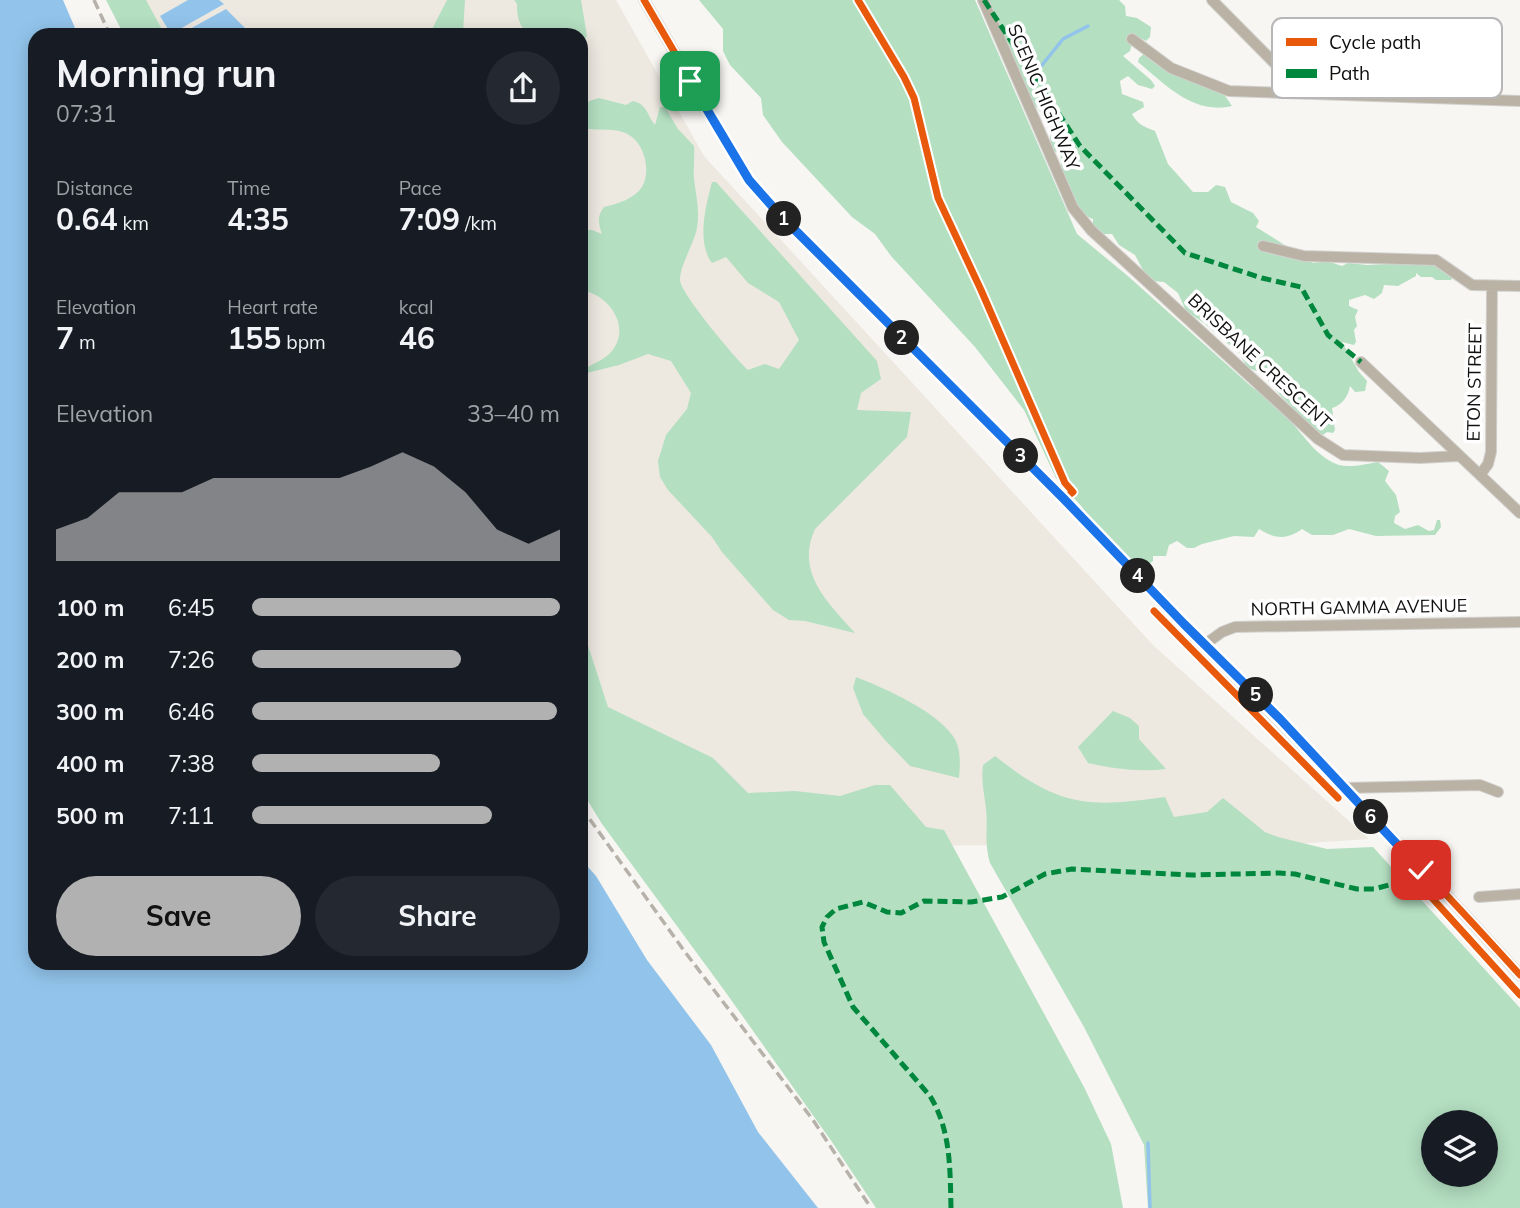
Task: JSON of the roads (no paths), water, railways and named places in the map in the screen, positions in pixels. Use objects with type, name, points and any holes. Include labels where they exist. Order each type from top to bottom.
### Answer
[{"type":"street","points":[[645,0],[743,169],[764,198],[1280,719],[1520,975]]},
{"type":"street","name":"SCENIC HIGHWAY","points":[[983,0],[1073,208]]},
{"type":"street","points":[[1212,0],[1272,61]]},
{"type":"street","points":[[1132,39],[1171,68],[1229,90],[1272,92]]},
{"type":"street","points":[[1412,98],[1520,102]]},
{"type":"street","name":"BRISBANE CRESCENT","points":[[1073,208],[1091,230],[1324,443],[1343,456],[1459,456]]},
{"type":"street","points":[[1263,246],[1304,256],[1436,260],[1472,285],[1520,286]]},
{"type":"street","name":"ETON STREET","points":[[1480,475],[1488,464],[1491,452],[1492,286]]},
{"type":"street","points":[[1361,362],[1520,513]]},
{"type":"street","name":"NORTH GAMMA AVENUE","points":[[1204,645],[1222,632],[1235,627],[1520,622]]},
{"type":"street","points":[[1344,788],[1480,785],[1498,792]]},
{"type":"street","points":[[1479,897],[1520,894]]},
{"type":"water","points":[[0,0],[63,0],[75,28],[28,28],[28,970],[588,970],[588,867],[647,960],[711,1045],[758,1132],[818,1208],[0,1208]]},
{"type":"water","points":[[188,0],[219,0],[224,4],[182,28],[167,28],[160,16]]},
{"type":"water","points":[[226,9],[245,28],[192,28]]},
{"type":"waterway","points":[[1038,70],[1063,39],[1088,26]]},
{"type":"waterway","points":[[1029,82],[1032,78]]},
{"type":"waterway","points":[[1148,1143],[1150,1208]]},
{"type":"railway","points":[[94,0],[107,28]]},
{"type":"railway","points":[[588,817],[685,952],[813,1120],[871,1208]]}]
